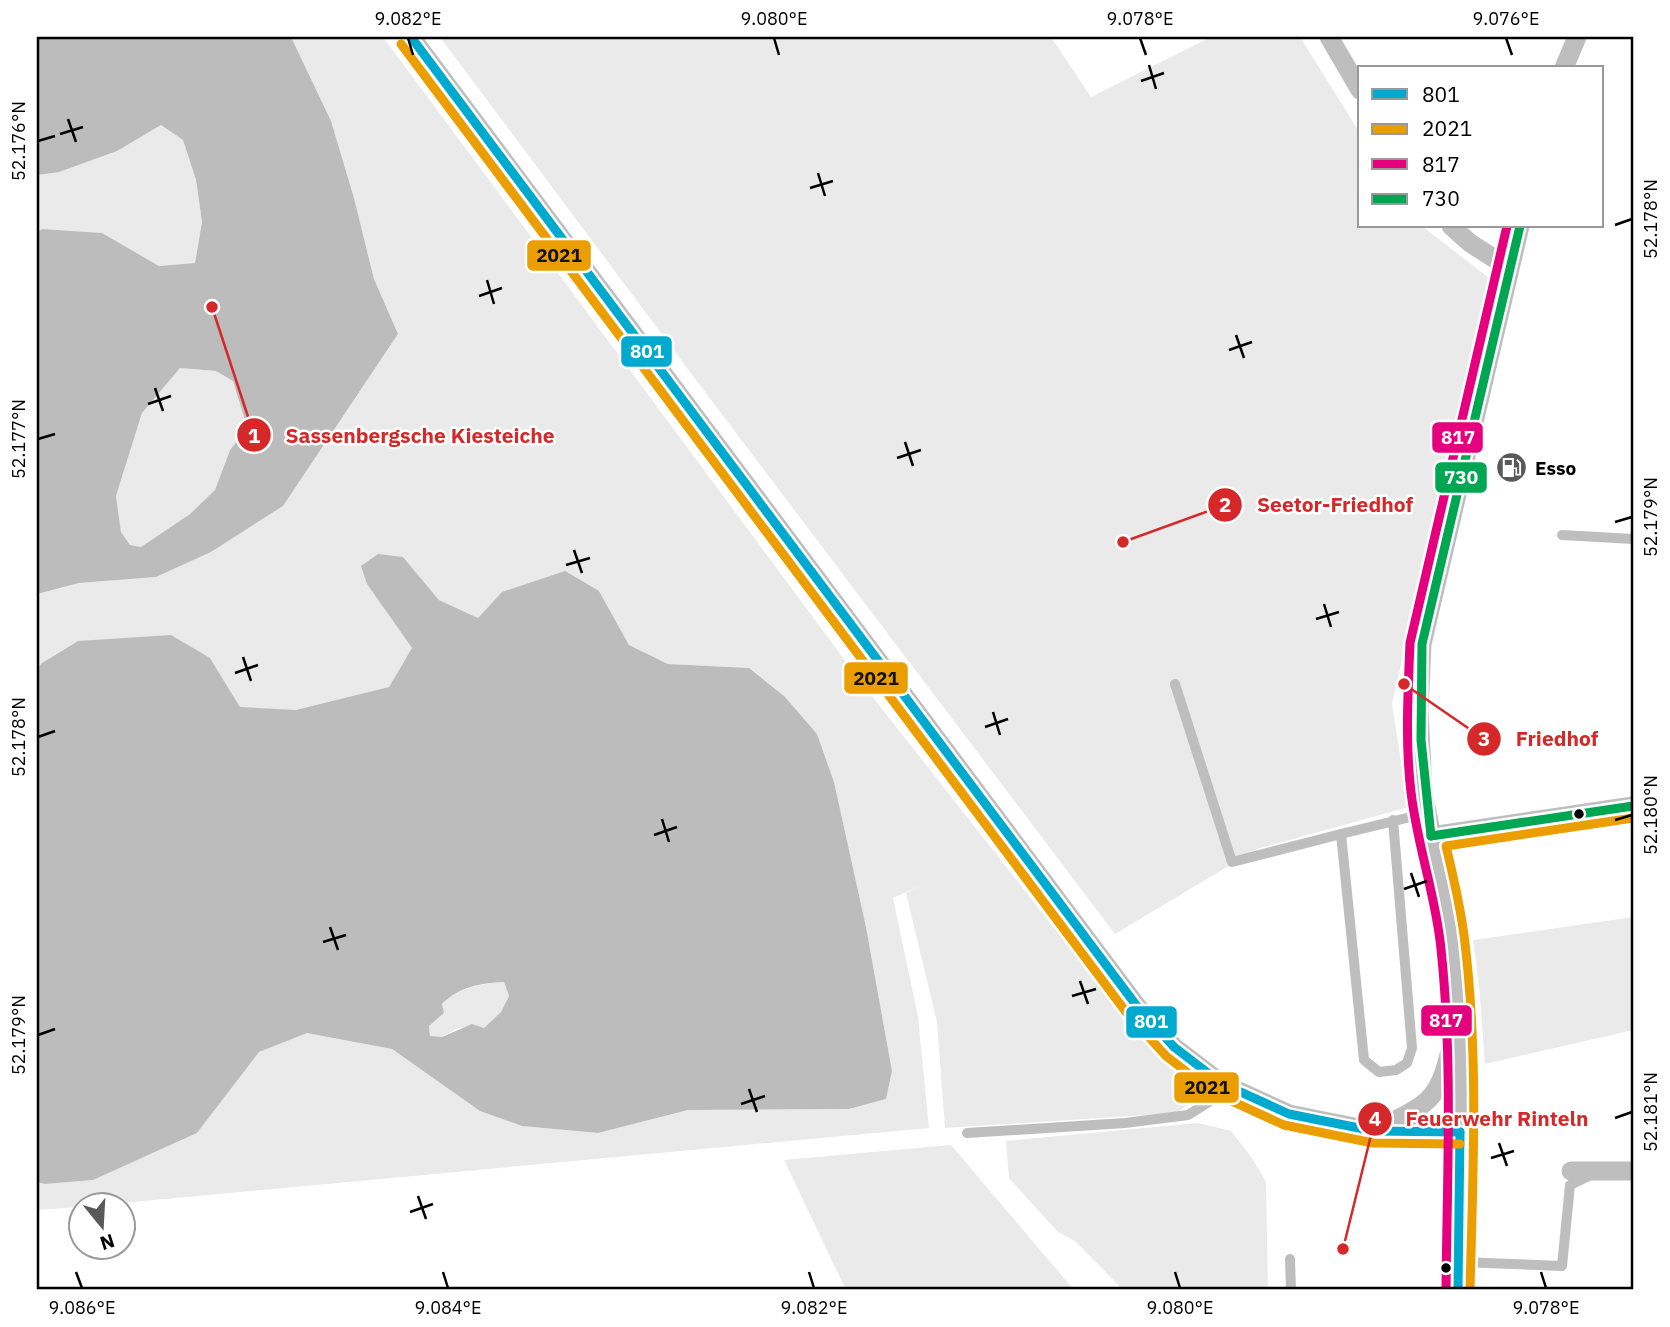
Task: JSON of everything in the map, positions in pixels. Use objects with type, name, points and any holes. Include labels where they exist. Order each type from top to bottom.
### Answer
[{"type":"street","points":[[411,37],[1136,1005],[1174,1047],[1221,1083],[1289,1114],[1374,1131],[1460,1132]]},
{"type":"street","points":[[1329,37],[1358,87]]},
{"type":"street","points":[[1565,66],[1577,37]]},
{"type":"street","points":[[1453,228],[1470,243],[1509,268]]},
{"type":"street","points":[[1458,1290],[1461,1069],[1458,1014],[1453,945],[1423,791],[1419,710],[1422,644],[1519,228]]},
{"type":"street","points":[[1431,836],[1633,806]]},
{"type":"street","points":[[1374,1131],[1419,1108],[1432,1097],[1443,1079],[1458,1014]]},
{"type":"street","points":[[1571,1171],[1633,1171]]},
{"type":"lane","points":[[1562,536],[1633,539]]},
{"type":"lane","points":[[1175,684],[1232,862],[1427,813]]},
{"type":"lane","points":[[1341,834],[1364,1060],[1379,1072],[1396,1070],[1408,1063],[1412,1048],[1393,820]]},
{"type":"lane","points":[[967,1133],[1188,1115],[1212,1100],[1221,1083]]},
{"type":"lane","points":[[1458,1262],[1562,1266],[1570,1185],[1598,1171]]},
{"type":"lane","points":[[1290,1259],[1291,1290]]},
{"type":"shaded area","points":[[37,37],[291,37],[331,121],[374,279],[398,334],[283,506],[211,552],[156,577],[79,583],[37,594],[37,232],[42,229],[102,233],[159,266],[195,263],[202,222],[196,180],[183,140],[161,125],[117,151],[59,172],[37,175]],"holes":[[[180,368],[216,371],[233,381],[245,420],[240,437],[230,450],[215,490],[190,514],[141,547],[130,545],[121,532],[116,496],[142,413]]]},
{"type":"shaded area","points":[[291,37],[383,37],[861,682],[1076,956],[1171,1062],[1195,1082],[1198,1092],[1195,1100],[1176,1113],[945,1128],[937,1022],[906,893],[922,885],[893,898],[918,1017],[929,1128],[136,1202],[136,1190],[66,1190],[66,1208],[37,1210],[37,1182],[45,1184],[93,1180],[197,1133],[259,1052],[307,1032],[392,1049],[480,1111],[522,1126],[598,1133],[688,1110],[849,1109],[886,1099],[892,1071],[866,927],[834,782],[817,734],[749,668],[668,664],[629,645],[599,591],[502,592],[478,618],[439,600],[403,557],[367,584],[412,648],[389,687],[296,711],[240,707],[210,658],[78,641],[42,663],[37,669],[37,594],[79,583],[156,577],[211,552],[283,506],[398,334],[374,279],[331,121]]},
{"type":"shaded area","points":[[440,37],[1043,37],[1053,40],[1091,97],[1211,37],[1300,37],[1358,130],[1358,228],[1425,228],[1489,278],[1392,704],[1408,807],[1257,849],[1115,934]]},
{"type":"shaded area","points":[[161,125],[183,140],[196,180],[202,222],[195,263],[159,266],[101,233],[42,229],[37,232],[37,175],[101,156]]},
{"type":"shaded area","points":[[180,368],[216,371],[233,381],[245,420],[240,437],[230,450],[215,490],[190,514],[141,547],[130,545],[121,532],[116,496],[142,413]]},
{"type":"shaded area","points":[[378,554],[403,557],[439,600],[478,618],[502,592],[565,571],[599,591],[629,645],[668,664],[749,668],[785,697],[817,734],[834,782],[866,927],[892,1071],[886,1099],[849,1109],[688,1110],[598,1133],[522,1126],[480,1111],[392,1049],[307,1033],[259,1052],[197,1133],[93,1180],[45,1184],[37,1182],[37,669],[42,663],[78,641],[171,635],[210,658],[240,707],[296,710],[389,687],[412,648],[367,584],[361,566]],"holes":[[[504,982],[509,996],[501,1012],[484,1028],[472,1024],[442,1037],[430,1036],[429,1026],[444,1013],[442,1004],[463,990]]]},
{"type":"shaded area","points":[[1633,917],[1633,1030],[1485,1064],[1473,940]]},
{"type":"shaded area","points":[[504,982],[509,996],[501,1012],[484,1028],[458,1028],[442,1037],[430,1037],[429,1026],[444,1013],[442,1004],[449,998],[471,987]]},
{"type":"shaded area","points":[[1198,1123],[1231,1131],[1266,1182],[1268,1290],[1123,1290],[1075,1241],[1058,1232],[1009,1178],[1006,1141]]},
{"type":"shaded area","points":[[951,1145],[1074,1290],[846,1290],[784,1160]]},
{"type":"transit line","name":"801","points":[[411,37],[1136,1005],[1174,1047],[1221,1083],[1289,1114],[1374,1131],[1460,1132]]},
{"type":"transit line","name":"2021","points":[[401,44],[1126,1012],[1166,1056],[1214,1093],[1284,1125],[1373,1143],[1460,1144]]},
{"type":"transit line","name":"817","points":[[1446,1290],[1448,1119],[1445,991],[1439,929],[1414,812],[1409,774],[1410,643],[1507,228]]},
{"type":"transit line","name":"730","points":[[1431,836],[1421,740],[1422,644],[1520,228]]},
{"type":"transit line","name":"730","points":[[1431,836],[1633,806]]},
{"type":"transit line","name":"2021","points":[[1470,1290],[1474,1112],[1472,1023],[1464,935],[1446,846],[1633,818]]},
{"type":"transit line","name":"801","points":[[1458,1290],[1460,1132]]},
{"type":"place","name":"Sassenbergsche Kiesteiche","points":[[212,307]]},
{"type":"place","name":"Esso","points":[[1512,468]]},
{"type":"place","name":"Seetor-Friedhof","points":[[1123,542]]},
{"type":"place","name":"Friedhof","points":[[1404,684]]},
{"type":"place","name":"Feuerwehr Rinteln","points":[[1343,1249]]}]
